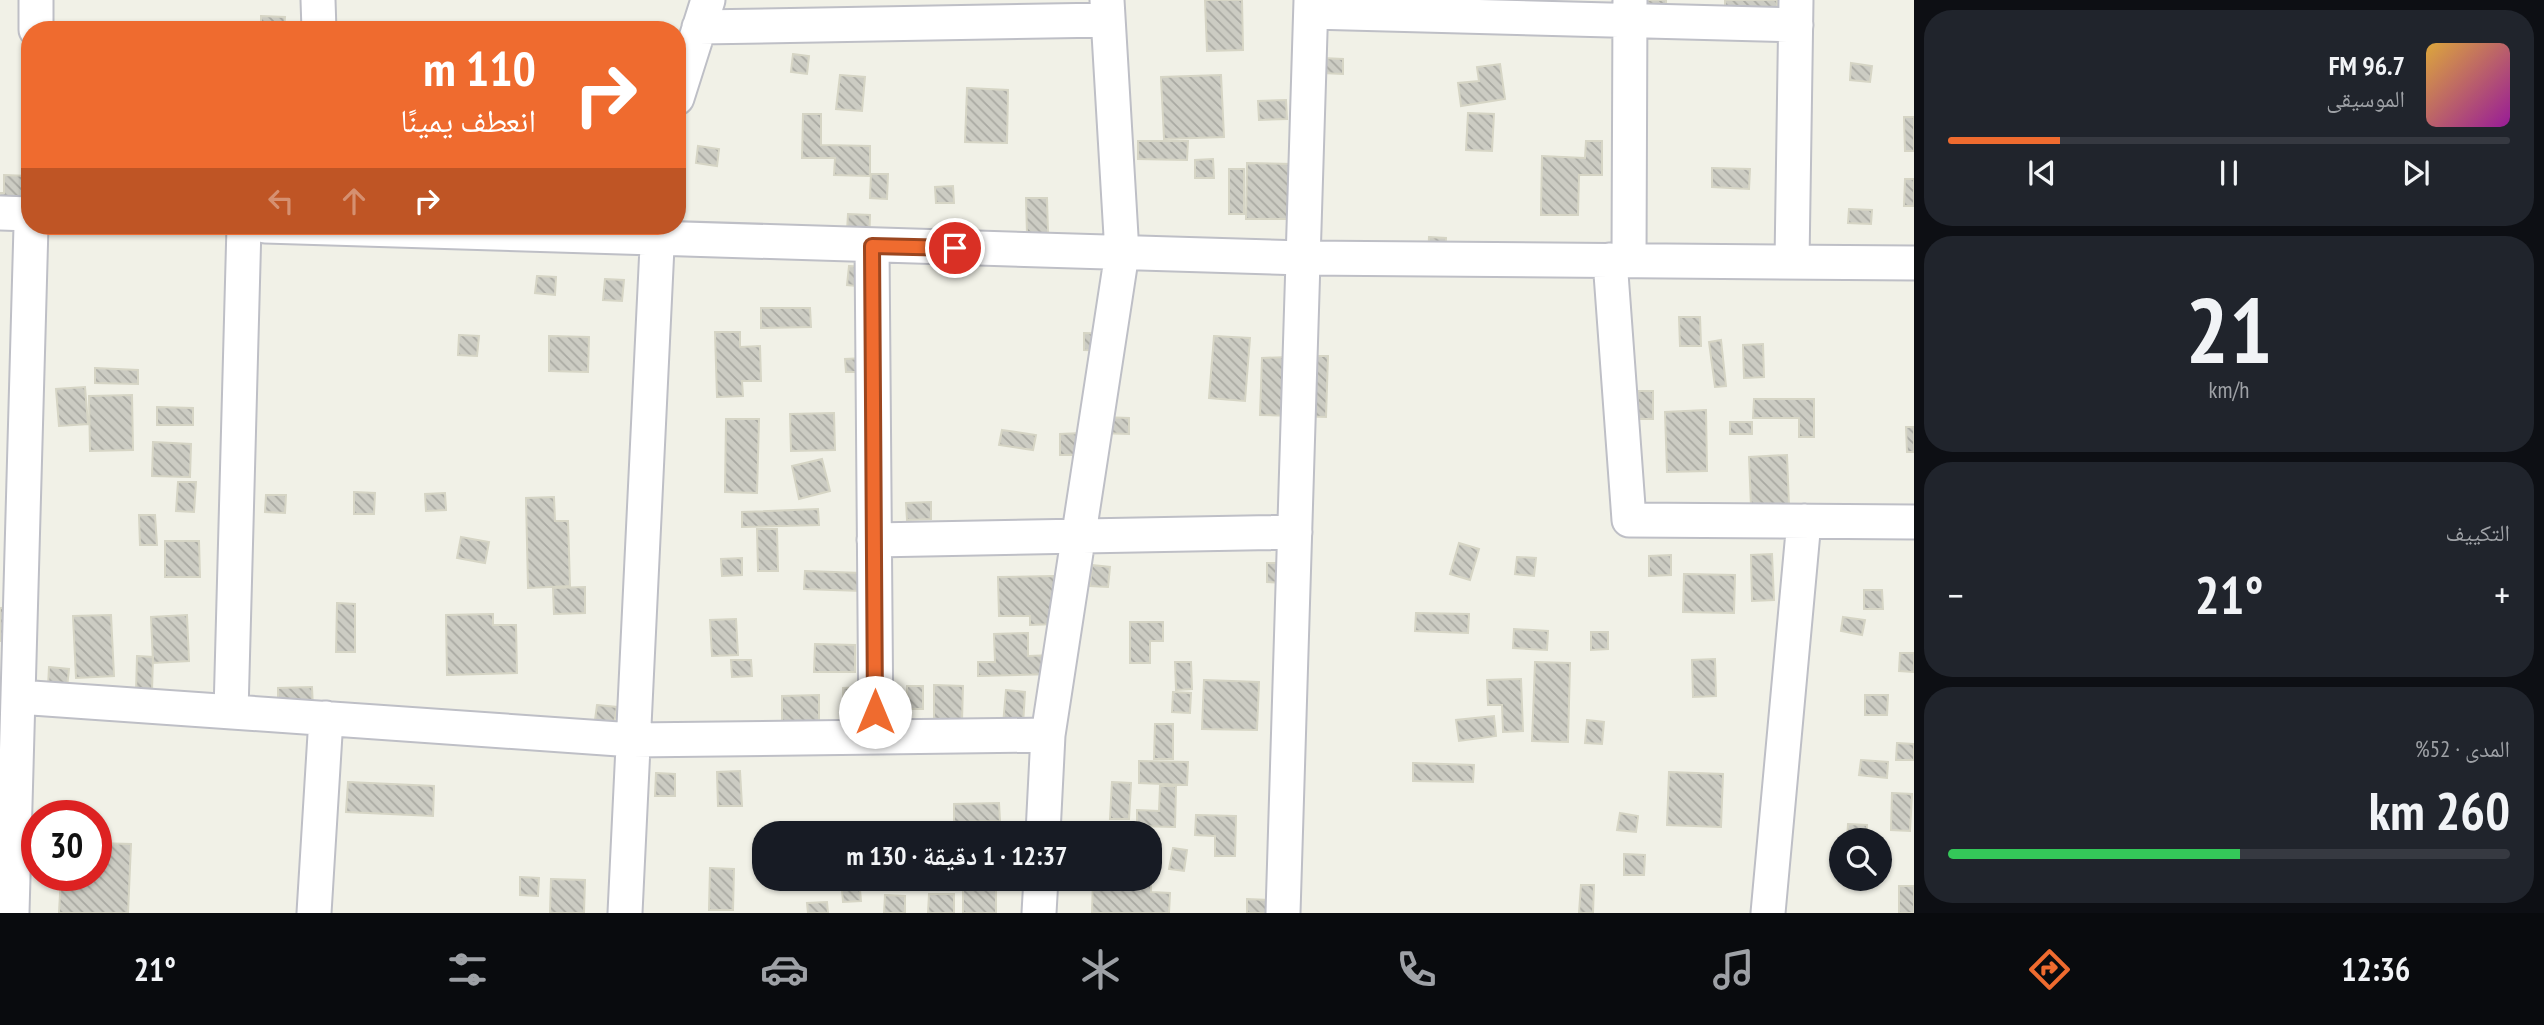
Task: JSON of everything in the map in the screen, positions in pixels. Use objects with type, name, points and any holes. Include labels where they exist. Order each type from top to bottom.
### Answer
[{"type":"street","points":[[36,0],[36,21]]},
{"type":"street","points":[[318,0],[319,21]]},
{"type":"street","points":[[1283,913],[1311,6],[1796,13],[1792,262]]},
{"type":"street","points":[[686,70],[704,13],[1108,10],[1122,253],[1048,735],[1044,821]]},
{"type":"street","points":[[1630,10],[1620,260],[1629,520],[1914,522]]},
{"type":"street","points":[[0,213],[21,214]]},
{"type":"street","points":[[12,913],[32,235]]},
{"type":"street","points":[[232,712],[244,235]]},
{"type":"street","points":[[625,913],[658,235]]},
{"type":"street","points":[[686,235],[872,246],[1303,258],[1914,263]]},
{"type":"street","points":[[872,246],[876,737]]},
{"type":"street","points":[[1768,913],[1804,521]]},
{"type":"street","points":[[874,540],[1295,532]]},
{"type":"street","points":[[18,697],[633,740],[1048,735]]},
{"type":"street","points":[[314,913],[326,718]]},
{"type":"street","points":[[1039,913],[1040,891]]},
{"type":"building","points":[[1205,0],[1242,0],[1243,50],[1207,51]]},
{"type":"building","points":[[1646,0],[1666,0],[1666,12],[1646,12]]},
{"type":"building","points":[[1725,0],[1777,0],[1778,17],[1725,18]]},
{"type":"building","points":[[261,16],[285,17],[285,21],[261,21]]},
{"type":"building","points":[[793,54],[809,56],[807,74],[791,72]]},
{"type":"building","points":[[1322,58],[1343,59],[1343,74],[1322,73]]},
{"type":"building","points":[[1851,63],[1872,66],[1870,82],[1850,80]]},
{"type":"building","points":[[1500,64],[1505,99],[1461,106],[1458,83],[1479,81],[1477,67]]},
{"type":"building","points":[[840,75],[865,77],[862,111],[836,109]]},
{"type":"building","points":[[1221,75],[1224,137],[1164,139],[1161,77]]},
{"type":"building","points":[[967,88],[1008,90],[1007,143],[965,142]]},
{"type":"building","points":[[1286,100],[1287,119],[1259,120],[1258,101]]},
{"type":"building","points":[[1468,113],[1494,114],[1492,151],[1466,150]]},
{"type":"building","points":[[803,114],[821,114],[821,145],[870,146],[870,176],[834,175],[835,158],[802,158]]},
{"type":"building","points":[[1904,117],[1914,117],[1914,151],[1905,151]]},
{"type":"building","points":[[1138,141],[1188,141],[1187,160],[1138,159]]},
{"type":"building","points":[[1586,141],[1602,141],[1602,175],[1579,175],[1578,215],[1541,215],[1542,156],[1585,158]]},
{"type":"building","points":[[698,146],[719,149],[717,166],[696,163]]},
{"type":"building","points":[[1213,159],[1214,178],[1195,178],[1195,160]]},
{"type":"building","points":[[1247,163],[1293,164],[1292,219],[1246,219]]},
{"type":"building","points":[[1712,168],[1750,169],[1749,189],[1712,187]]},
{"type":"building","points":[[1229,169],[1244,169],[1244,214],[1229,214]]},
{"type":"building","points":[[871,174],[888,174],[887,199],[870,198]]},
{"type":"building","points":[[4,175],[21,176],[21,220],[0,219],[0,193],[4,193]]},
{"type":"building","points":[[1905,179],[1914,179],[1914,206],[1904,206]]},
{"type":"building","points":[[953,186],[954,203],[936,203],[935,187]]},
{"type":"building","points":[[1026,198],[1047,198],[1048,233],[1027,234]]},
{"type":"building","points":[[1849,209],[1872,210],[1871,224],[1848,223]]},
{"type":"building","points":[[848,214],[870,215],[869,249],[846,248]]},
{"type":"building","points":[[1429,237],[1446,238],[1445,260],[1428,259]]},
{"type":"building","points":[[954,252],[969,253],[968,273],[953,272]]},
{"type":"building","points":[[849,266],[869,267],[868,287],[847,285]]},
{"type":"building","points":[[537,276],[556,277],[555,295],[535,293]]},
{"type":"building","points":[[605,279],[624,280],[622,301],[603,300]]},
{"type":"building","points":[[761,308],[810,308],[811,327],[761,328]]},
{"type":"building","points":[[1679,317],[1700,317],[1701,346],[1680,346]]},
{"type":"building","points":[[715,332],[740,332],[740,347],[760,346],[761,381],[742,381],[743,396],[717,397]]},
{"type":"building","points":[[1084,333],[1117,334],[1117,351],[1084,350]]},
{"type":"building","points":[[459,335],[479,336],[477,356],[458,355]]},
{"type":"building","points":[[549,336],[589,337],[588,372],[549,371]]},
{"type":"building","points":[[1214,336],[1250,338],[1245,401],[1209,398]]},
{"type":"building","points":[[1721,340],[1726,386],[1715,387],[1709,342]]},
{"type":"building","points":[[1763,344],[1764,377],[1744,378],[1743,345]]},
{"type":"building","points":[[1328,356],[1326,417],[1260,415],[1262,358]]},
{"type":"building","points":[[865,358],[865,372],[846,372],[845,359]]},
{"type":"building","points":[[95,368],[138,370],[138,384],[95,383]]},
{"type":"building","points":[[85,387],[88,424],[59,426],[56,389]]},
{"type":"building","points":[[1638,391],[1653,391],[1653,419],[1638,419]]},
{"type":"building","points":[[132,395],[133,450],[90,451],[89,396]]},
{"type":"building","points":[[1754,399],[1814,399],[1814,437],[1799,437],[1799,418],[1753,418]]},
{"type":"building","points":[[157,407],[193,408],[193,425],[157,425]]},
{"type":"building","points":[[1706,410],[1707,471],[1667,472],[1665,412]]},
{"type":"building","points":[[834,413],[835,450],[791,451],[790,414]]},
{"type":"building","points":[[1099,417],[1129,418],[1129,434],[1098,433]]},
{"type":"building","points":[[726,419],[759,419],[757,493],[725,492]]},
{"type":"building","points":[[1730,422],[1752,422],[1752,434],[1730,434]]},
{"type":"building","points":[[1906,427],[1914,427],[1914,452],[1907,452]]},
{"type":"building","points":[[1002,430],[1036,435],[1033,450],[999,445]]},
{"type":"building","points":[[1082,433],[1082,455],[1060,455],[1060,434]]},
{"type":"building","points":[[153,442],[191,444],[190,477],[152,476]]},
{"type":"building","points":[[1787,455],[1789,506],[1751,507],[1749,457]]},
{"type":"building","points":[[822,459],[830,491],[799,499],[792,466]]},
{"type":"building","points":[[178,482],[196,482],[194,512],[176,511]]},
{"type":"building","points":[[354,492],[375,493],[374,514],[354,514]]},
{"type":"building","points":[[445,493],[446,510],[426,511],[425,494]]},
{"type":"building","points":[[266,495],[286,495],[285,513],[265,512]]},
{"type":"building","points":[[554,497],[555,521],[568,521],[570,586],[528,588],[526,498]]},
{"type":"building","points":[[931,502],[931,519],[907,520],[906,503]]},
{"type":"building","points":[[818,509],[819,525],[742,527],[742,512]]},
{"type":"building","points":[[139,515],[155,515],[157,545],[140,545]]},
{"type":"building","points":[[757,529],[777,529],[778,571],[758,571]]},
{"type":"building","points":[[461,537],[489,542],[485,563],[457,558]]},
{"type":"building","points":[[165,541],[199,541],[200,577],[165,577]]},
{"type":"building","points":[[1459,543],[1479,549],[1470,580],[1450,574]]},
{"type":"building","points":[[1772,554],[1774,600],[1752,601],[1751,555]]},
{"type":"building","points":[[1671,555],[1671,575],[1649,576],[1649,556]]},
{"type":"building","points":[[1517,557],[1536,558],[1534,576],[1515,574]]},
{"type":"building","points":[[742,558],[742,575],[722,576],[721,559]]},
{"type":"building","points":[[1267,563],[1287,563],[1286,583],[1267,582]]},
{"type":"building","points":[[1092,565],[1110,567],[1108,587],[1090,586]]},
{"type":"building","points":[[805,571],[862,573],[862,591],[804,589]]},
{"type":"building","points":[[1684,574],[1735,575],[1734,613],[1683,612]]},
{"type":"building","points":[[1054,576],[1055,624],[1030,625],[1030,616],[999,616],[998,577]]},
{"type":"building","points":[[585,587],[585,613],[554,614],[553,588]]},
{"type":"building","points":[[1864,590],[1882,590],[1883,609],[1864,609]]},
{"type":"building","points":[[337,603],[355,604],[355,652],[336,652]]},
{"type":"building","points":[[0,608],[4,608],[4,641],[0,641]]},
{"type":"building","points":[[1416,613],[1469,614],[1468,633],[1415,631]]},
{"type":"building","points":[[493,614],[493,625],[516,625],[517,673],[447,675],[446,615]]},
{"type":"building","points":[[111,615],[114,676],[76,678],[73,616]]},
{"type":"building","points":[[187,615],[189,661],[153,663],[151,617]]},
{"type":"building","points":[[1843,617],[1865,620],[1862,635],[1841,631]]},
{"type":"building","points":[[736,619],[738,655],[712,656],[710,620]]},
{"type":"building","points":[[1130,622],[1163,622],[1163,641],[1150,641],[1150,663],[1130,663]]},
{"type":"building","points":[[1514,629],[1548,631],[1547,650],[1513,648]]},
{"type":"building","points":[[1591,632],[1608,632],[1608,649],[1591,650]]},
{"type":"building","points":[[1028,633],[1028,656],[1053,655],[1054,674],[978,676],[978,662],[995,662],[994,634]]},
{"type":"building","points":[[815,644],[855,645],[855,672],[814,672]]},
{"type":"building","points":[[1900,653],[1914,653],[1914,672],[1899,671]]},
{"type":"building","points":[[137,656],[153,657],[152,692],[136,692]]},
{"type":"building","points":[[1715,659],[1716,696],[1693,697],[1692,660]]},
{"type":"building","points":[[731,660],[751,660],[752,676],[732,677]]},
{"type":"building","points":[[1175,662],[1191,662],[1192,689],[1176,690]]},
{"type":"building","points":[[1535,662],[1570,663],[1568,742],[1532,741]]},
{"type":"building","points":[[49,667],[69,669],[67,688],[48,687]]},
{"type":"building","points":[[1521,679],[1523,731],[1503,732],[1502,705],[1488,705],[1487,680]]},
{"type":"building","points":[[1204,680],[1259,682],[1257,730],[1202,729]]},
{"type":"building","points":[[934,685],[963,686],[962,721],[934,720]]},
{"type":"building","points":[[907,686],[923,686],[923,709],[907,709]]},
{"type":"building","points":[[312,687],[313,709],[278,710],[278,688]]},
{"type":"building","points":[[866,687],[867,724],[844,726],[843,688]]},
{"type":"building","points":[[1006,690],[1025,692],[1023,726],[1003,725]]},
{"type":"building","points":[[1173,692],[1191,693],[1190,713],[1172,712]]},
{"type":"building","points":[[819,695],[819,727],[782,727],[782,696]]},
{"type":"building","points":[[1865,695],[1888,695],[1887,715],[1865,715]]},
{"type":"building","points":[[597,705],[617,707],[614,723],[595,720]]},
{"type":"building","points":[[1494,716],[1496,736],[1459,741],[1456,720]]},
{"type":"building","points":[[1587,720],[1604,722],[1602,744],[1585,743]]},
{"type":"building","points":[[1155,724],[1173,724],[1173,759],[1154,759]]},
{"type":"building","points":[[1897,743],[1914,744],[1914,760],[1896,760]]},
{"type":"building","points":[[1861,760],[1888,762],[1887,778],[1859,775]]},
{"type":"building","points":[[1139,761],[1188,762],[1187,785],[1139,783]]},
{"type":"building","points":[[1413,763],[1474,765],[1473,782],[1413,781]]},
{"type":"building","points":[[740,771],[742,806],[718,806],[717,772]]},
{"type":"building","points":[[1669,772],[1723,774],[1721,827],[1667,825]]},
{"type":"building","points":[[656,773],[675,774],[675,796],[655,796]]},
{"type":"building","points":[[348,782],[434,786],[433,816],[346,812]]},
{"type":"building","points":[[1112,782],[1131,783],[1129,819],[1110,819]]},
{"type":"building","points":[[1160,786],[1176,786],[1175,827],[1162,827],[1162,821],[1137,821],[1137,810],[1159,811]]},
{"type":"building","points":[[1892,793],[1912,794],[1910,831],[1891,828]]},
{"type":"building","points":[[999,803],[1000,821],[954,821],[954,804]]},
{"type":"building","points":[[1620,813],[1638,816],[1636,832],[1617,830]]},
{"type":"building","points":[[1196,815],[1236,816],[1235,856],[1215,856],[1215,836],[1195,835]]},
{"type":"building","points":[[1848,824],[1867,825],[1867,828],[1848,828]]},
{"type":"building","points":[[112,843],[131,844],[128,913],[59,913],[60,891],[112,891]]},
{"type":"building","points":[[1173,848],[1187,850],[1184,871],[1169,869]]},
{"type":"building","points":[[1624,854],[1645,855],[1644,875],[1624,875]]},
{"type":"building","points":[[710,868],[734,869],[733,910],[709,910]]},
{"type":"building","points":[[520,877],[539,878],[538,896],[520,895]]},
{"type":"building","points":[[551,879],[585,880],[584,913],[550,913]]},
{"type":"building","points":[[1581,885],[1594,885],[1593,913],[1579,913]]},
{"type":"building","points":[[1899,886],[1914,886],[1914,913],[1899,913]]},
{"type":"building","points":[[842,891],[860,891],[861,901],[843,902]]},
{"type":"building","points":[[963,891],[996,891],[996,913],[963,913]]},
{"type":"building","points":[[1093,891],[1170,893],[1169,913],[1092,913]]},
{"type":"building","points":[[929,894],[954,894],[954,913],[928,913]]},
{"type":"building","points":[[885,895],[905,896],[905,913],[884,913]]},
{"type":"building","points":[[1247,899],[1269,900],[1268,913],[1247,913]]},
{"type":"building","points":[[827,902],[828,913],[808,913],[807,903]]},
{"type":"route","points":[[875,712],[872,246],[955,248]]}]
